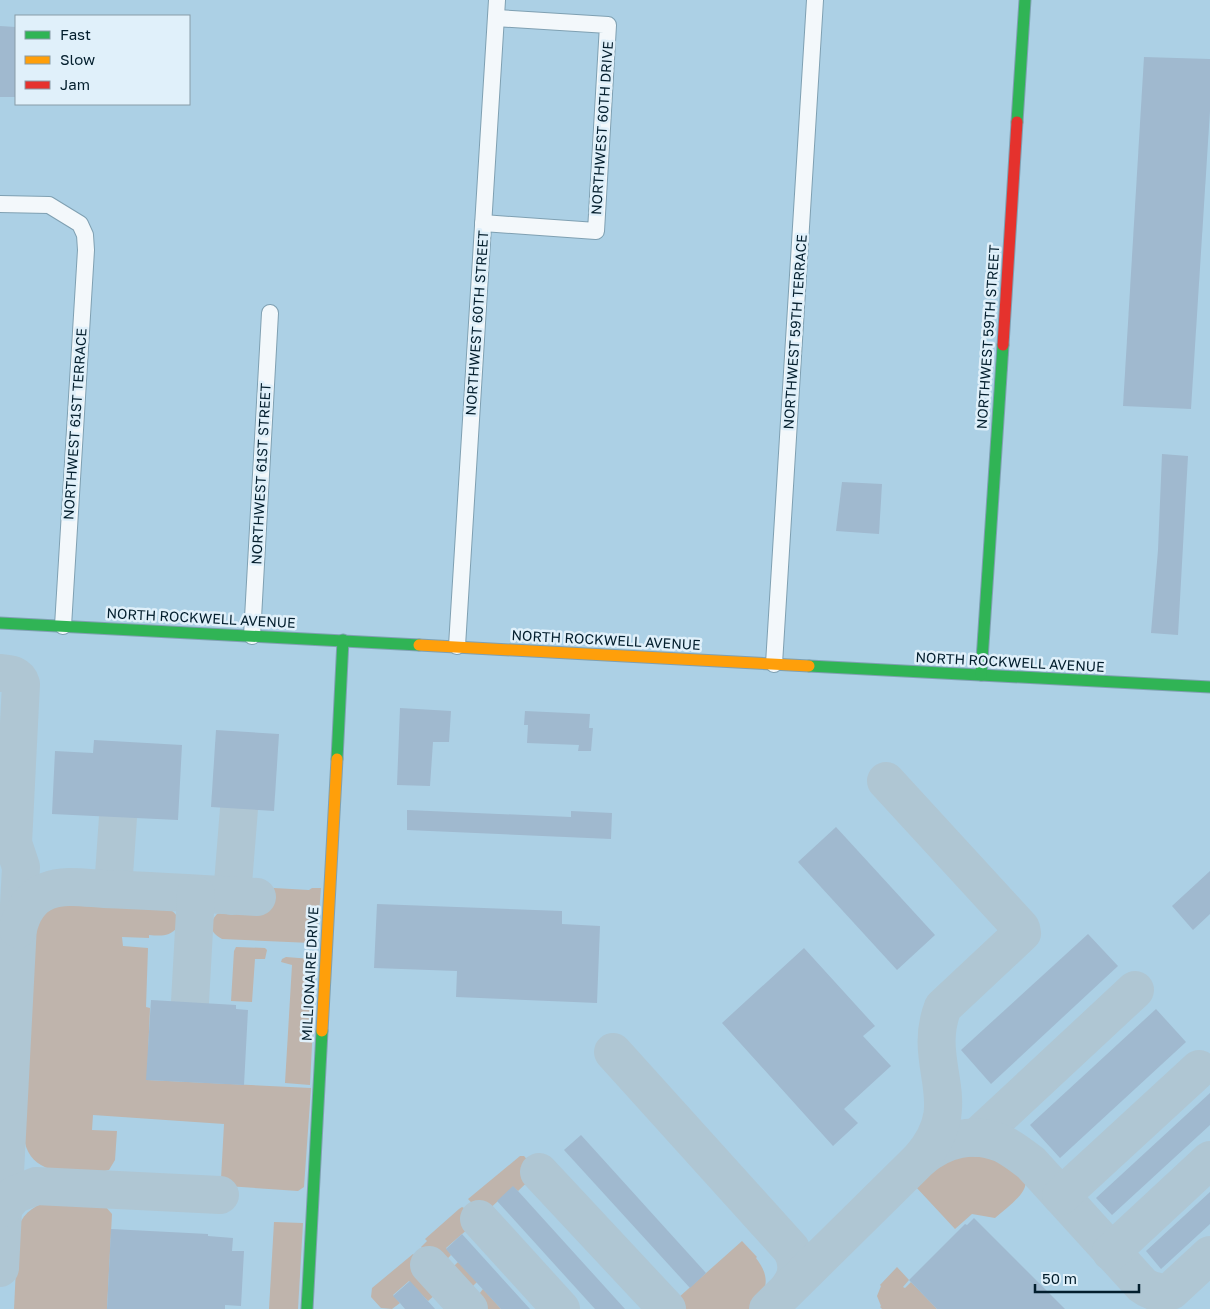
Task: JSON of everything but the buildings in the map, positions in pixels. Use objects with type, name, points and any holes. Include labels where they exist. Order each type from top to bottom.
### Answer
[{"type":"street","name":"NORTHWEST 60TH STREET","points":[[457,646],[497,0]]},
{"type":"street","name":"NORTHWEST 59TH TERRACE","points":[[774,664],[815,0]]},
{"type":"street","name":"NORTHWEST 59TH STREET","points":[[981,675],[1025,0]]},
{"type":"street","name":"NORTHWEST 60TH DRIVE","points":[[483,223],[596,231],[608,25],[496,18]]},
{"type":"street","name":"NORTHWEST 61ST TERRACE","points":[[0,204],[49,205],[80,224],[85,236],[86,250],[63,626]]},
{"type":"street","name":"NORTHWEST 61ST STREET","points":[[252,636],[270,313]]},
{"type":"street","name":"NORTH ROCKWELL AVENUE","points":[[0,623],[1210,687]]},
{"type":"street","name":"MILLIONAIRE DRIVE","points":[[307,1309],[343,640]]},
{"type":"shaded area","points":[[257,887],[309,890],[321,888],[317,939],[311,943],[222,939],[218,937],[211,925],[217,914],[222,912],[256,913]]},
{"type":"shaded area","points":[[67,903],[168,908],[175,914],[178,918],[178,927],[168,934],[161,936],[149,935],[149,938],[122,937],[123,946],[148,948],[146,1007],[150,1008],[147,1080],[311,1088],[304,1187],[298,1191],[227,1186],[222,1183],[224,1124],[93,1115],[92,1130],[117,1131],[115,1160],[109,1170],[99,1172],[50,1169],[41,1165],[31,1156],[23,1142],[33,935],[35,935],[38,923],[45,914],[55,907]]},
{"type":"shaded area","points":[[236,947],[265,948],[267,950],[265,959],[255,959],[252,1002],[231,1001],[234,951]]},
{"type":"shaded area","points":[[286,957],[312,959],[316,964],[310,1085],[285,1083],[292,965],[281,962]]},
{"type":"shaded area","points":[[969,1151],[989,1153],[1010,1163],[1021,1173],[1025,1179],[1025,1185],[1017,1198],[995,1218],[972,1214],[955,1229],[915,1186],[944,1160],[959,1153]]},
{"type":"shaded area","points":[[520,1156],[524,1156],[538,1172],[518,1191],[513,1187],[483,1215],[468,1199]]},
{"type":"shaded area","points":[[53,1201],[101,1204],[112,1214],[107,1309],[14,1309],[18,1227],[32,1209]]},
{"type":"shaded area","points":[[462,1207],[477,1221],[446,1248],[451,1255],[444,1262],[432,1260],[421,1247],[427,1241],[425,1239]]},
{"type":"shaded area","points":[[274,1222],[303,1223],[298,1309],[269,1309]]},
{"type":"shaded area","points":[[742,1241],[757,1257],[766,1279],[764,1291],[756,1303],[750,1309],[680,1309],[676,1303],[678,1298]]},
{"type":"shaded area","points":[[413,1254],[426,1267],[422,1271],[436,1286],[436,1294],[428,1301],[409,1281],[393,1295],[400,1303],[392,1309],[381,1308],[371,1297],[372,1288]]},
{"type":"shaded area","points":[[458,1262],[477,1282],[469,1290],[460,1289],[450,1278],[450,1270]]},
{"type":"shaded area","points":[[897,1267],[909,1280],[903,1287],[905,1288],[911,1282],[937,1309],[882,1309],[880,1307],[877,1296],[880,1285]]},
{"type":"shaded area","points":[[483,1289],[501,1309],[478,1309],[475,1305],[475,1299]]},
{"type":"taxiway","points":[[0,673],[16,676],[21,684],[13,843],[21,867],[0,1268]]},
{"type":"taxiway","points":[[768,1309],[920,1159],[934,1139],[941,1120],[943,1102],[937,1048],[937,1028],[943,1007],[1022,933],[1021,928],[886,781]]},
{"type":"taxiway","points":[[232,896],[239,809]]},
{"type":"taxiway","points":[[113,889],[118,817]]},
{"type":"taxiway","points":[[18,929],[25,911],[36,897],[47,891],[68,887],[257,897]]},
{"type":"taxiway","points":[[190,1002],[196,894]]},
{"type":"taxiway","points":[[976,1138],[1135,990]]},
{"type":"taxiway","points":[[613,1052],[791,1249],[795,1258],[796,1272],[790,1286]]},
{"type":"taxiway","points":[[1061,1196],[1199,1069]]},
{"type":"taxiway","points":[[920,1159],[939,1146],[959,1139],[981,1138],[1007,1146],[1031,1163],[1142,1285],[1152,1291],[1171,1291],[1210,1255]]},
{"type":"taxiway","points":[[1111,1252],[1210,1160]]},
{"type":"taxiway","points":[[539,1172],[667,1309]]},
{"type":"taxiway","points":[[3,1208],[14,1195],[36,1186],[220,1195]]},
{"type":"taxiway","points":[[479,1219],[561,1309]]},
{"type":"taxiway","points":[[429,1265],[469,1309]]},
{"type":"traffic: fast","points":[[1017,122],[1025,0]]},
{"type":"traffic: fast","points":[[981,675],[1003,345]]},
{"type":"traffic: fast","points":[[0,623],[419,645]]},
{"type":"traffic: fast","points":[[337,759],[343,640]]},
{"type":"traffic: fast","points":[[809,666],[1210,687]]},
{"type":"traffic: fast","points":[[307,1309],[322,1031]]},
{"type":"traffic: slow","points":[[419,645],[809,666]]},
{"type":"traffic: slow","points":[[322,1031],[337,759]]},
{"type":"traffic: jam","points":[[1003,345],[1017,122]]}]
